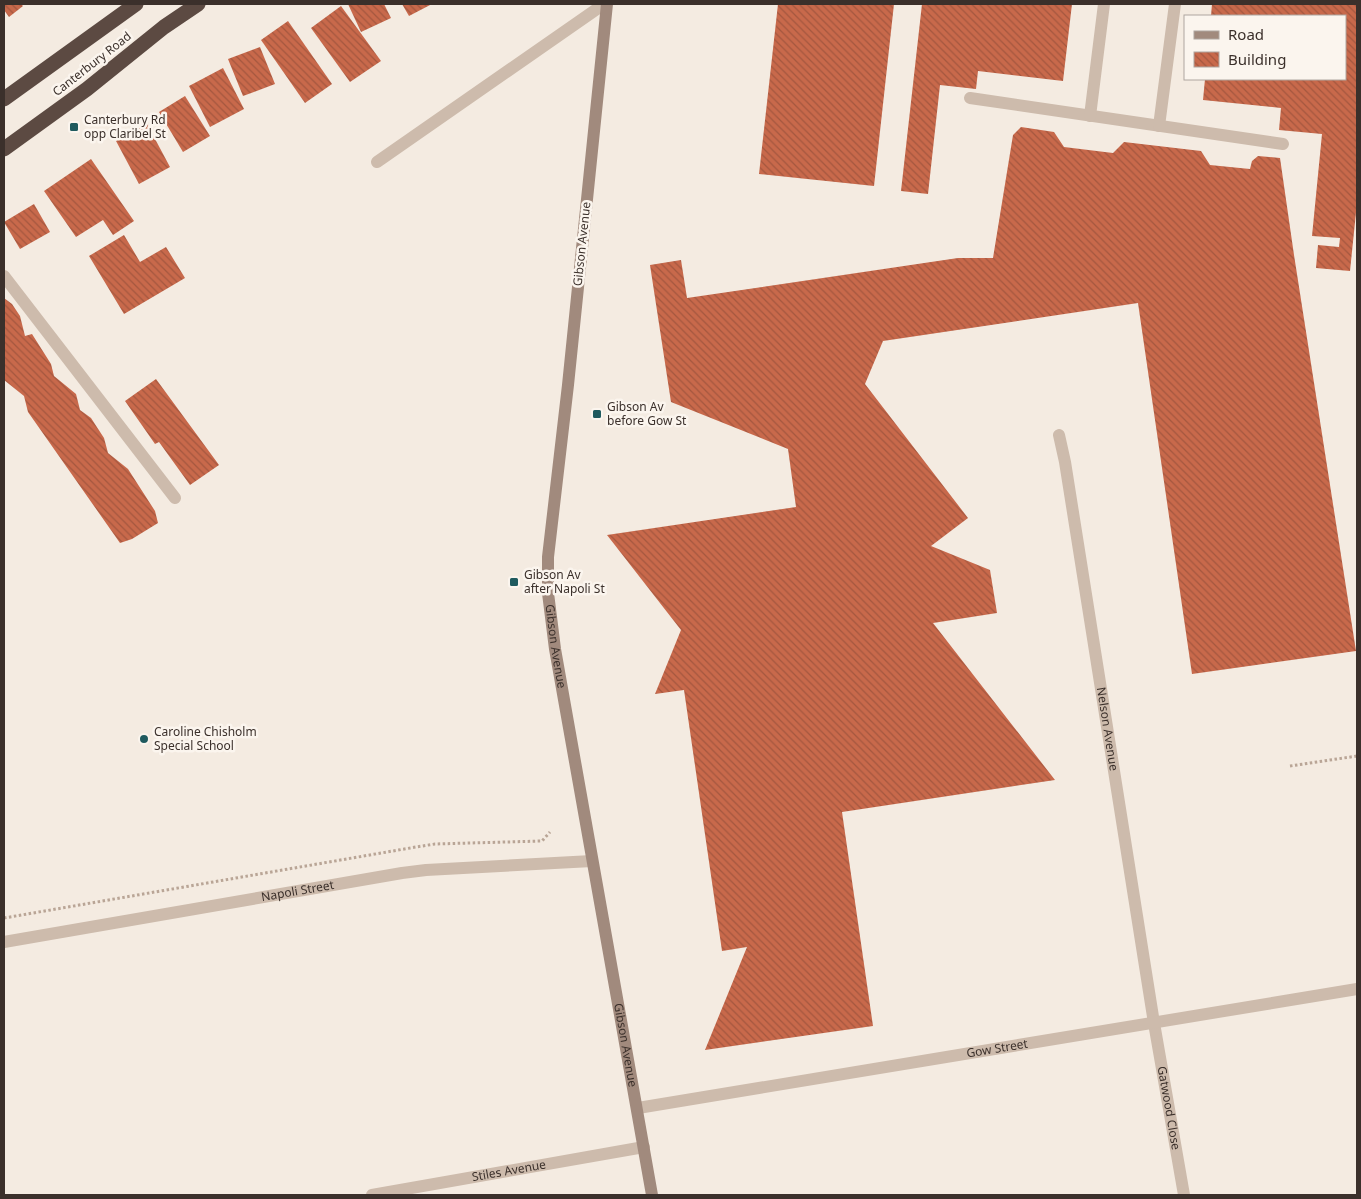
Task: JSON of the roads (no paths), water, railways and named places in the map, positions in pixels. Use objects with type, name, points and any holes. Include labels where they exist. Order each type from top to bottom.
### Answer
[{"type":"highway","name":"Canterbury Road","points":[[4,98],[136,4]]},
{"type":"highway","name":"Canterbury Road","points":[[4,149],[87,88],[164,27],[198,4]]},
{"type":"main road","name":"Gibson Avenue","points":[[605,4],[568,385],[551,522],[547,576],[555,649],[652,1195]]},
{"type":"street","points":[[377,162],[605,4]]},
{"type":"street","points":[[1090,116],[1104,4]]},
{"type":"street","points":[[1159,126],[1175,4]]},
{"type":"street","points":[[970,98],[1283,144]]},
{"type":"street","points":[[4,276],[175,498]]},
{"type":"street","name":"Nelson Avenue","points":[[1059,435],[1067,472],[1154,1023]]},
{"type":"street","name":"Napoli Street","points":[[4,942],[402,873],[592,861]]},
{"type":"street","name":"Gow Street","points":[[638,1108],[1357,989]]},
{"type":"street","name":"Gatwood Close","points":[[1154,1023],[1184,1195]]},
{"type":"street","name":"Stiles Avenue","points":[[372,1195],[644,1148]]},
{"type":"place","name":"Canterbury Rd opp Claribel St","points":[[74,127]]},
{"type":"place","name":"Gibson Av before Gow St","points":[[597,414]]},
{"type":"place","name":"Gibson Av after Napoli St","points":[[514,582]]},
{"type":"place","name":"Caroline Chisholm Special School","points":[[144,739]]}]
